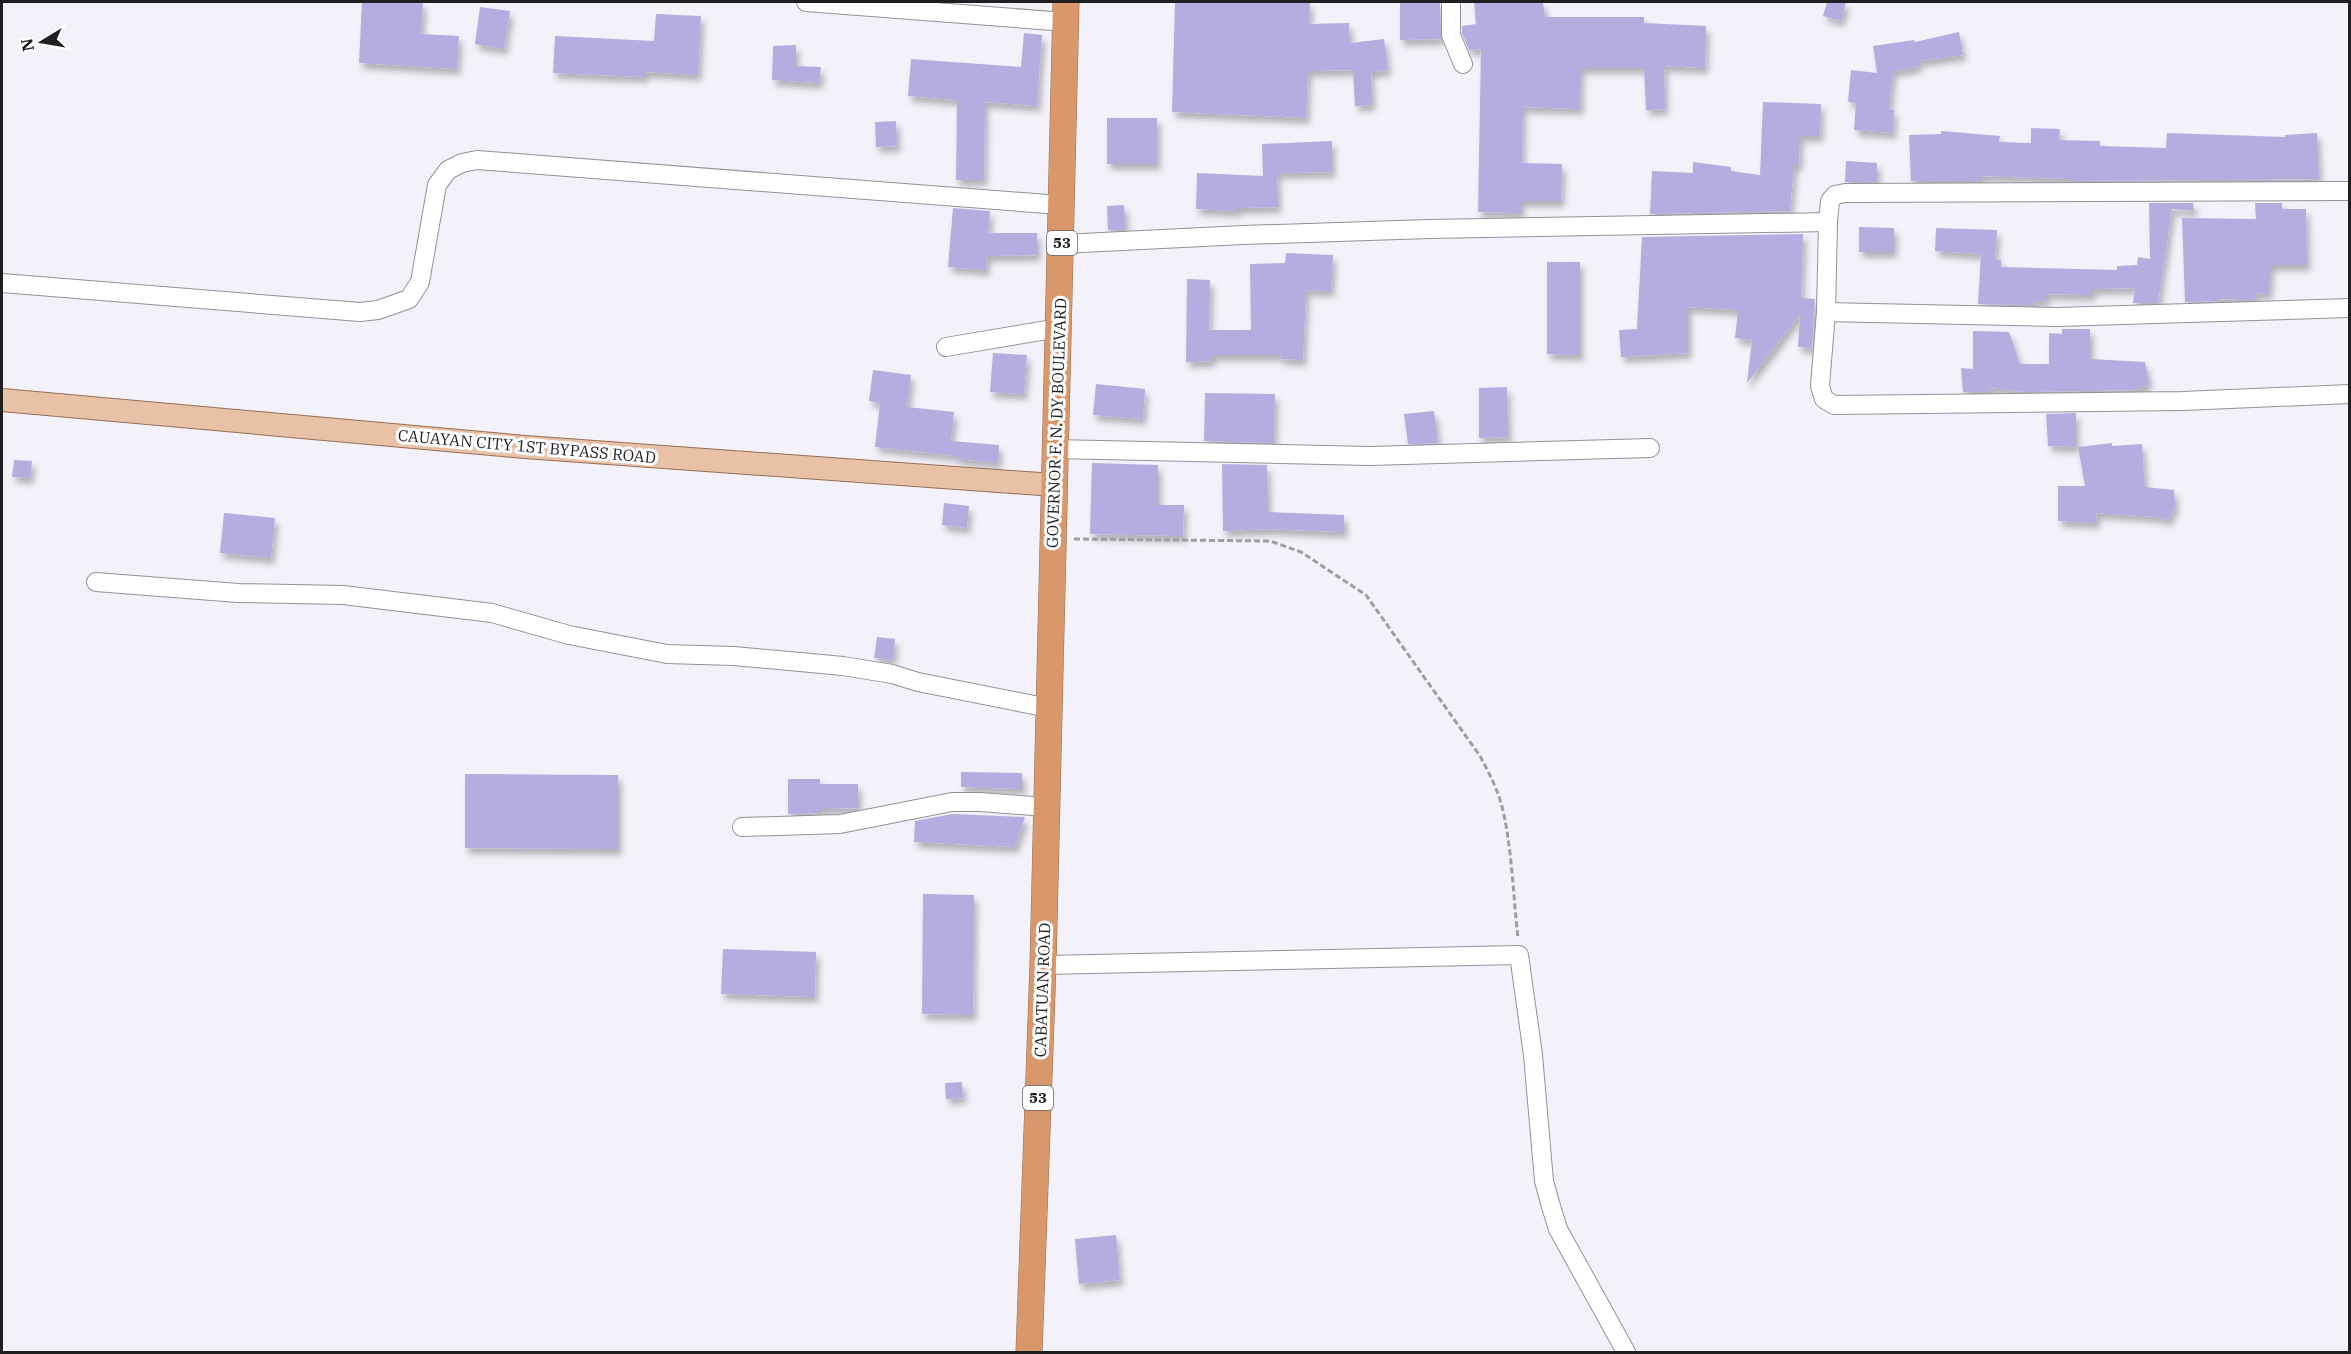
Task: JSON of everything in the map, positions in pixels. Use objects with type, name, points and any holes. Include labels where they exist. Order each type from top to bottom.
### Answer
[{"type":"highway","name":"GOVERNOR F. N. DY BOULEVARD","points":[[1045,844],[1054,449],[1062,244],[1060,205],[1066,12]]},
{"type":"highway","name":"CABATUAN ROAD","points":[[1029,1353],[1043,965],[1045,844]]},
{"type":"main road","name":"CAUAYAN CITY 1ST BYPASS ROAD","points":[[2,400],[525,447],[1054,485]]},
{"type":"street","points":[[806,2],[1066,12]]},
{"type":"street","points":[[1451,2],[1450,35],[1464,64]]},
{"type":"street","points":[[2,283],[360,312],[378,310],[396,305],[409,298],[420,282],[437,185],[448,170],[462,163],[477,160],[1060,205]]},
{"type":"street","points":[[2349,191],[1845,193],[1835,195],[1830,201],[1827,222],[1826,312],[1820,386],[1824,399],[1834,405],[2171,401],[2349,394]]},
{"type":"street","points":[[1062,244],[1232,235],[1827,222]]},
{"type":"street","points":[[1826,312],[2057,317],[2349,308]]},
{"type":"street","points":[[946,346],[1059,328]]},
{"type":"street","points":[[1054,449],[1370,456],[1650,448]]},
{"type":"street","points":[[96,582],[238,593],[343,595],[492,613],[569,635],[667,654],[734,656],[843,666],[892,674],[1049,708]]},
{"type":"street","points":[[742,828],[840,824],[952,802],[1046,807]]},
{"type":"street","points":[[1043,965],[1519,955],[1533,1055],[1544,1181],[1558,1229],[1626,1353]]},
{"type":"path","points":[[1053,538],[1270,541],[1301,552],[1366,595],[1480,756],[1492,778],[1501,803],[1505,824],[1519,955]]},
{"type":"building","points":[[362,2],[423,2],[421,34],[459,36],[457,69],[359,63]]},
{"type":"building","points":[[1175,2],[1310,2],[1309,24],[1349,23],[1350,43],[1384,39],[1388,70],[1371,72],[1372,105],[1355,106],[1353,70],[1308,71],[1306,118],[1172,112]]},
{"type":"building","points":[[1400,2],[1440,2],[1441,39],[1400,40]]},
{"type":"building","points":[[1474,2],[1543,2],[1545,17],[1644,17],[1644,23],[1706,26],[1705,68],[1664,66],[1665,109],[1646,110],[1644,68],[1581,68],[1580,109],[1523,107],[1522,163],[1562,164],[1561,201],[1521,201],[1521,213],[1478,212],[1481,49],[1469,50],[1462,33],[1462,26],[1476,24]]},
{"type":"building","points":[[1827,2],[1846,2],[1841,21],[1823,16]]},
{"type":"building","points":[[480,7],[510,11],[504,49],[475,44]]},
{"type":"building","points":[[656,14],[701,16],[698,75],[645,72],[645,77],[553,73],[555,36],[654,41]]},
{"type":"building","points":[[1959,32],[1963,55],[1918,61],[1918,67],[1893,71],[1889,110],[1894,110],[1893,133],[1854,130],[1856,103],[1848,102],[1851,70],[1877,73],[1873,46],[1914,40],[1915,42]]},
{"type":"building","points":[[1024,33],[1042,35],[1037,106],[985,102],[984,180],[956,180],[957,100],[908,96],[911,59],[1021,67]]},
{"type":"building","points":[[796,45],[796,66],[821,67],[819,83],[772,80],[773,46]]},
{"type":"building","points":[[1763,102],[1821,104],[1820,136],[1800,136],[1799,165],[1794,165],[1790,211],[1650,214],[1652,171],[1693,173],[1693,162],[1731,167],[1731,171],[1760,175]]},
{"type":"building","points":[[1107,118],[1157,118],[1157,164],[1107,164]]},
{"type":"building","points":[[896,121],[897,146],[876,147],[875,122]]},
{"type":"building","points":[[2031,128],[2060,129],[2059,140],[2100,141],[2100,146],[2166,148],[2167,133],[2285,137],[2285,135],[2317,133],[2319,179],[2069,181],[2069,179],[1981,176],[1981,181],[1911,181],[1909,135],[1941,134],[1941,131],[2000,136],[1999,142],[2031,143]]},
{"type":"building","points":[[1332,141],[1332,172],[1277,173],[1278,207],[1237,208],[1237,211],[1196,209],[1197,173],[1263,176],[1262,144]]},
{"type":"building","points":[[1846,161],[1877,163],[1877,182],[1845,182]]},
{"type":"building","points":[[2149,203],[2193,203],[2194,211],[2172,209],[2158,303],[2133,303],[2135,288],[2092,289],[2092,295],[2046,294],[2046,302],[2036,300],[2032,305],[1978,304],[1981,254],[1935,251],[1936,228],[1997,230],[1995,259],[2001,260],[2001,267],[2117,270],[2117,266],[2137,265],[2138,257],[2150,259]]},
{"type":"building","points":[[2255,203],[2282,203],[2282,209],[2306,209],[2307,265],[2271,265],[2269,294],[2255,293],[2255,300],[2217,299],[2217,301],[2185,302],[2182,218],[2256,219]]},
{"type":"building","points":[[1124,205],[1126,230],[1108,230],[1107,206]]},
{"type":"building","points":[[953,208],[990,211],[988,233],[1037,233],[1037,255],[987,256],[986,270],[948,267]]},
{"type":"building","points":[[1859,227],[1894,228],[1894,252],[1859,252]]},
{"type":"building","points":[[1803,234],[1801,298],[1815,299],[1812,348],[1798,347],[1800,314],[1747,383],[1752,340],[1735,338],[1738,310],[1688,307],[1688,353],[1621,357],[1619,330],[1637,329],[1642,237]]},
{"type":"building","points":[[1286,253],[1333,255],[1331,291],[1306,290],[1303,360],[1280,359],[1281,355],[1212,355],[1212,361],[1186,362],[1187,279],[1210,280],[1209,330],[1251,330],[1250,264],[1285,263]]},
{"type":"building","points":[[1547,262],[1580,262],[1580,355],[1547,354]]},
{"type":"building","points":[[2062,329],[2090,329],[2090,359],[2145,362],[2149,384],[2136,390],[2026,392],[1991,388],[1990,392],[1963,392],[1961,368],[1973,369],[1973,331],[2009,332],[2020,364],[2049,364],[2049,333],[2062,334]]},
{"type":"building","points":[[993,353],[1027,355],[1024,394],[990,392]]},
{"type":"building","points":[[873,370],[911,375],[907,407],[954,412],[951,441],[999,445],[998,463],[875,447],[880,403],[869,401]]},
{"type":"building","points":[[1096,384],[1145,389],[1143,419],[1093,415]]},
{"type":"building","points":[[1507,387],[1508,437],[1479,438],[1479,388]]},
{"type":"building","points":[[1205,393],[1275,394],[1274,443],[1204,441]]},
{"type":"building","points":[[1434,411],[1438,443],[1408,444],[1404,414]]},
{"type":"building","points":[[2076,413],[2076,447],[2048,446],[2046,414]]},
{"type":"building","points":[[2112,443],[2112,446],[2142,444],[2145,487],[2174,490],[2175,507],[2168,520],[2156,517],[2096,513],[2097,523],[2058,521],[2058,486],[2085,486],[2078,447]]},
{"type":"building","points":[[14,460],[32,461],[30,478],[12,477]]},
{"type":"building","points":[[1092,463],[1158,465],[1158,505],[1184,505],[1183,536],[1090,534]]},
{"type":"building","points":[[1222,464],[1267,465],[1268,512],[1344,515],[1344,532],[1268,529],[1223,531]]},
{"type":"building","points":[[944,503],[969,506],[967,528],[942,525]]},
{"type":"building","points":[[224,513],[275,518],[271,558],[220,553]]},
{"type":"building","points":[[877,637],[895,639],[893,660],[874,658]]},
{"type":"building","points":[[961,772],[1022,773],[1022,789],[961,787]]},
{"type":"building","points":[[465,774],[618,775],[618,849],[465,848]]},
{"type":"building","points":[[788,779],[820,779],[820,784],[858,784],[858,808],[819,809],[819,813],[788,814]]},
{"type":"building","points":[[952,814],[1025,817],[1015,847],[914,842],[915,821]]},
{"type":"building","points":[[923,894],[974,895],[973,1015],[922,1014]]},
{"type":"building","points":[[723,949],[816,952],[815,997],[721,994]]},
{"type":"building","points":[[962,1082],[963,1098],[946,1099],[945,1083]]},
{"type":"building","points":[[1116,1235],[1120,1280],[1079,1284],[1075,1239]]}]
